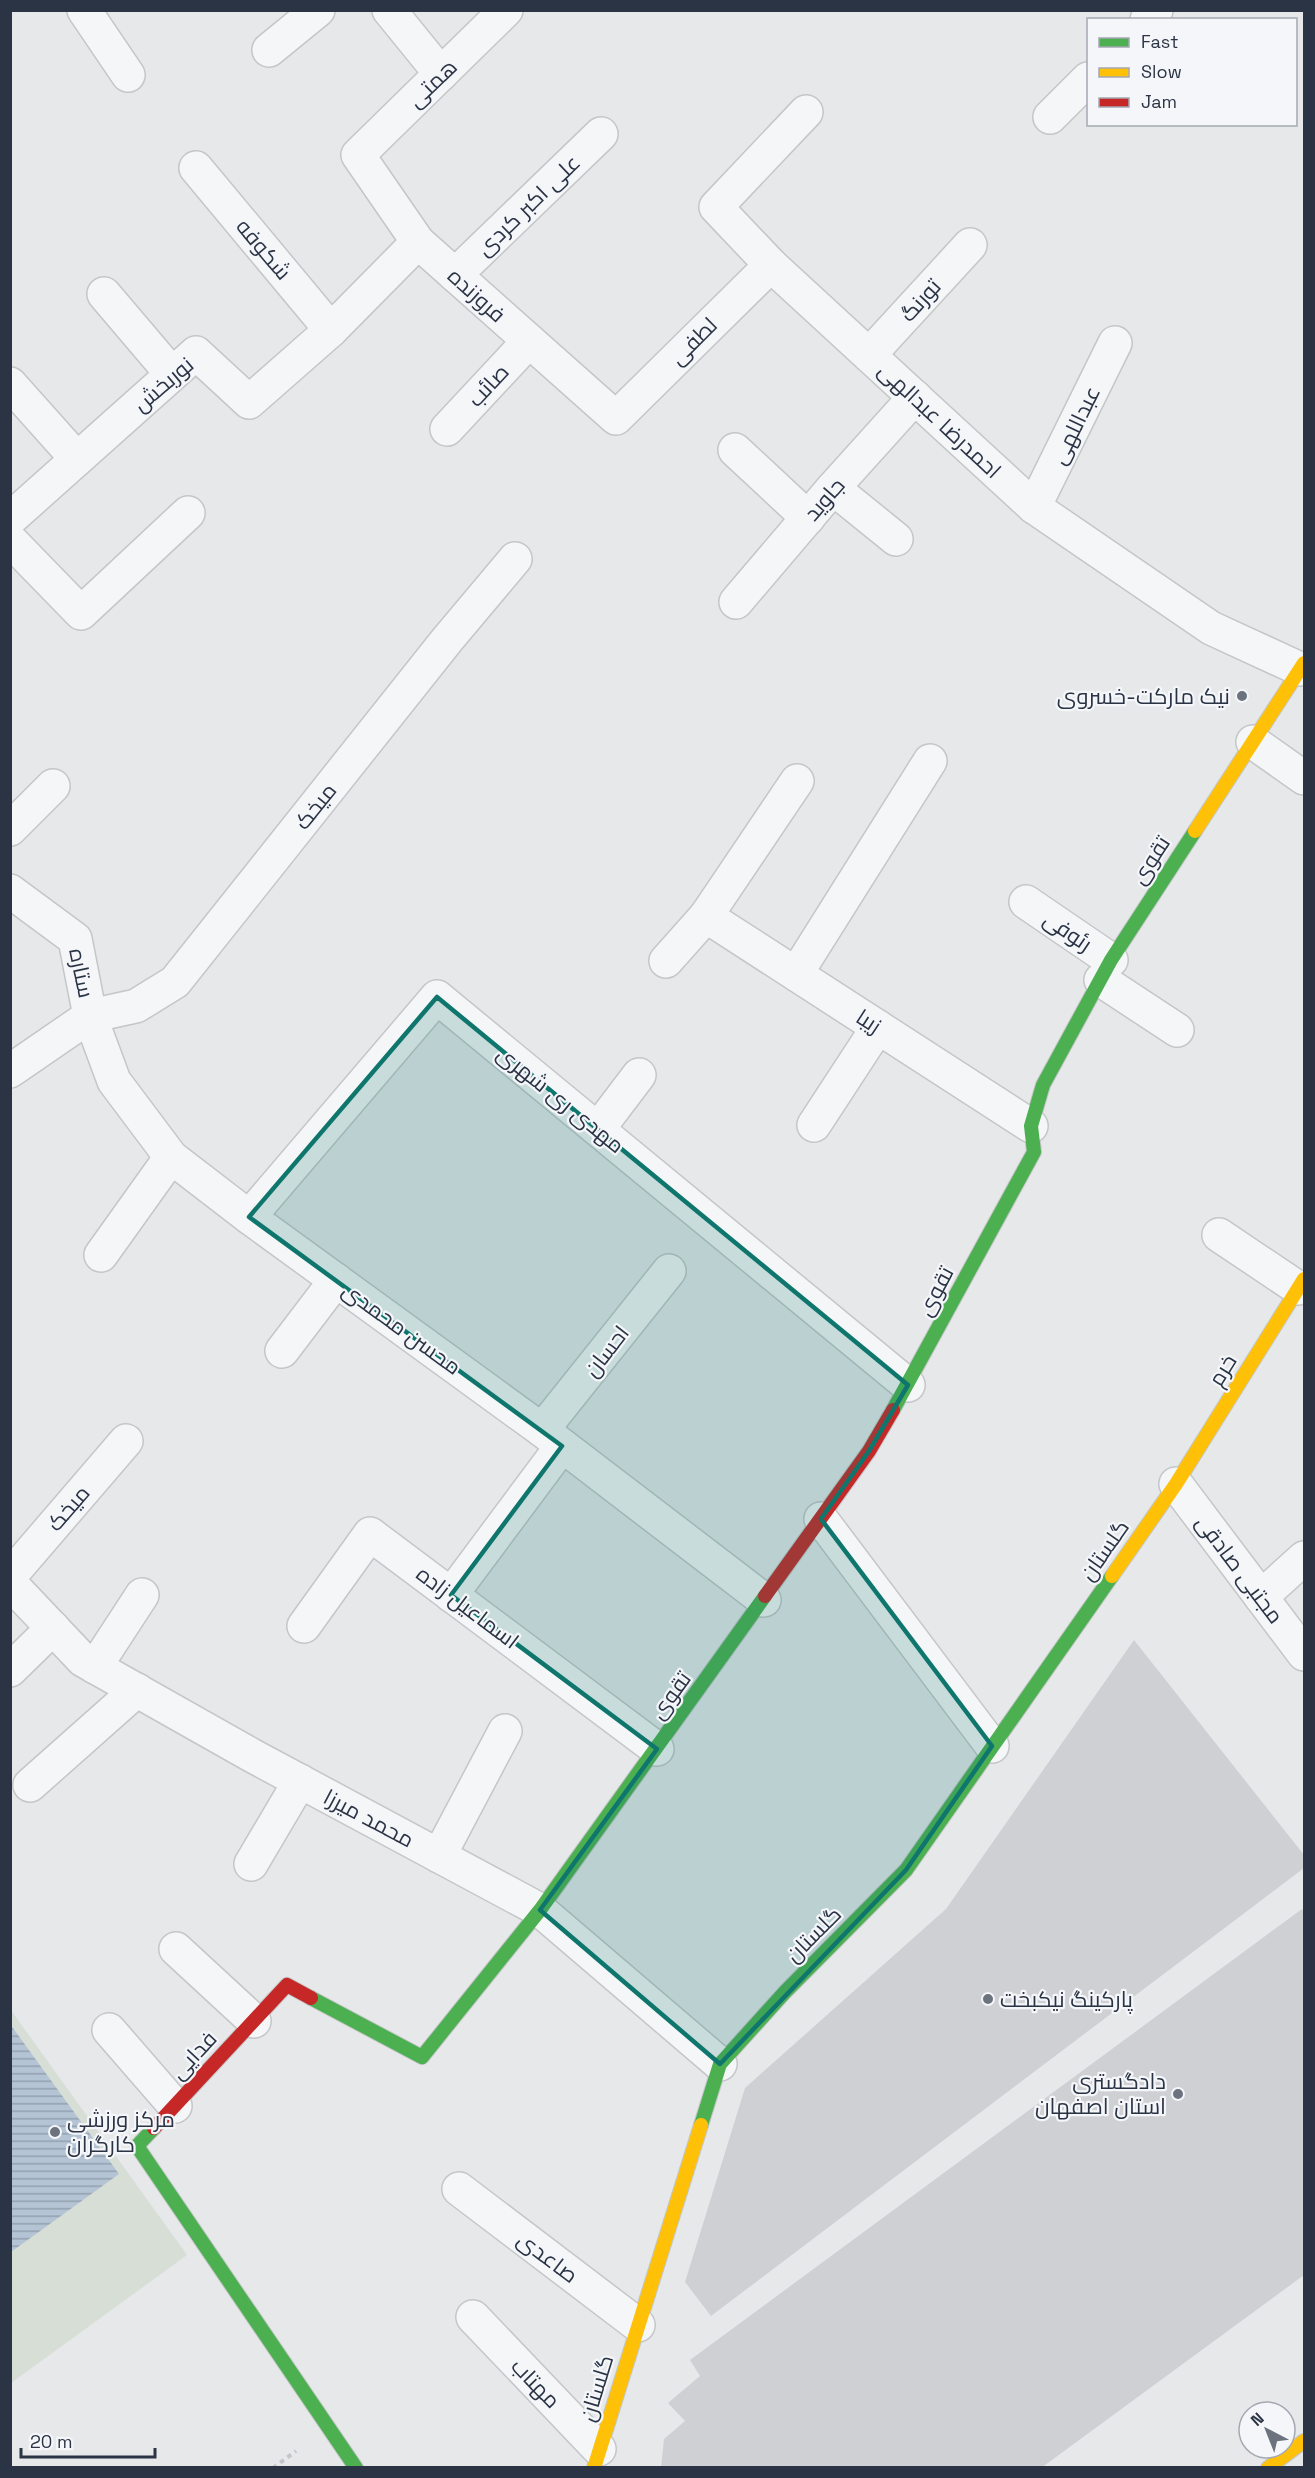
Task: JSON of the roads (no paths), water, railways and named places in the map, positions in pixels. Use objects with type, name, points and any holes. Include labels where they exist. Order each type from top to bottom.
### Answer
[{"type":"street","points":[[84,10],[128,75]]},
{"type":"street","points":[[269,50],[318,10]]},
{"type":"street","points":[[389,10],[441,74]]},
{"type":"street","name":"همتی","points":[[358,155],[506,10]]},
{"type":"street","points":[[1050,117],[1087,81]]},
{"type":"street","name":"احمدرضا عبدالهی","points":[[806,112],[716,207],[771,265],[1034,507],[1211,628],[1302,666]]},
{"type":"street","name":"علی اکبر کردی","points":[[455,275],[601,134]]},
{"type":"street","name":"فروزنده","points":[[358,155],[418,242],[616,418]]},
{"type":"street","name":"شکوفه","points":[[196,168],[331,330]]},
{"type":"street","name":"نوربخش","points":[[10,519],[195,353],[249,402],[331,330],[418,242]]},
{"type":"street","name":"تورنگ","points":[[869,355],[970,244]]},
{"type":"street","name":"لطفی","points":[[616,418],[771,265]]},
{"type":"street","points":[[104,294],[172,374]]},
{"type":"street","name":"صائب","points":[[447,429],[529,341]]},
{"type":"street","name":"عبداللهی","points":[[1034,507],[1115,343]]},
{"type":"street","points":[[10,384],[77,459]]},
{"type":"street","name":"جاوید","points":[[736,602],[833,488],[915,397]]},
{"type":"street","points":[[735,450],[808,518]]},
{"type":"street","points":[[833,488],[896,539]]},
{"type":"street","points":[[10,540],[81,614],[188,513]]},
{"type":"street","name":"میخک","points":[[90,1016],[136,1006],[175,982],[447,640],[515,559]]},
{"type":"street","name":"تقوی","points":[[540,1910],[870,1451],[1034,1152],[1031,1125],[1043,1085],[1106,970],[1302,666]]},
{"type":"street","points":[[1253,742],[1305,778]]},
{"type":"street","points":[[796,974],[930,761]]},
{"type":"street","points":[[666,961],[706,916],[797,781]]},
{"type":"street","points":[[10,829],[53,786]]},
{"type":"street","name":"ستاره","points":[[10,891],[75,939],[90,1016]]},
{"type":"street","name":"رئوفی","points":[[1026,902],[1177,1030]]},
{"type":"street","name":"زیبا","points":[[706,916],[1031,1125]]},
{"type":"street","name":"مهدی ری شهری","points":[[249,1217],[437,997],[908,1384]]},
{"type":"street","points":[[10,1071],[90,1016]]},
{"type":"street","name":"محسن محمدی","points":[[90,1016],[114,1081],[171,1157],[249,1217],[552,1438],[764,1599]]},
{"type":"street","points":[[814,1125],[878,1027]]},
{"type":"street","points":[[598,1129],[639,1075]]},
{"type":"street","points":[[101,1255],[171,1157]]},
{"type":"street","points":[[1219,1235],[1301,1283]]},
{"type":"street","name":"احسان","points":[[451,1595],[552,1438],[669,1271]]},
{"type":"street","points":[[282,1351],[336,1280]]},
{"type":"street","name":"خرم","points":[[1176,1484],[1301,1283]]},
{"type":"street","name":"میخک","points":[[10,1576],[126,1441]]},
{"type":"street","name":"مجتبی صادقی","points":[[1176,1484],[1305,1654]]},
{"type":"street","name":"گلستان","points":[[596,2458],[720,2064],[785,1992],[906,1870],[1176,1484]]},
{"type":"street","points":[[821,1519],[992,1746]]},
{"type":"street","name":"اسماعیل زاده","points":[[304,1626],[370,1534],[657,1749]]},
{"type":"street","points":[[1261,1597],[1305,1557]]},
{"type":"street","name":"محمد میرزا","points":[[10,1583],[83,1660],[300,1781],[540,1910],[720,2064]]},
{"type":"street","points":[[95,1666],[142,1594]]},
{"type":"street","points":[[10,1670],[53,1628]]},
{"type":"street","points":[[30,1785],[137,1690]]},
{"type":"street","points":[[439,1856],[506,1731]]},
{"type":"street","points":[[251,1864],[300,1781]]},
{"type":"street","name":"فدایی","points":[[356,2468],[138,2146],[287,1985],[422,2057],[540,1910]]},
{"type":"street","points":[[176,1949],[254,2021]]},
{"type":"street","points":[[110,2030],[175,2106]]},
{"type":"street","name":"صاعدی","points":[[459,2189],[638,2325]]},
{"type":"street","name":"مهتاب","points":[[473,2318],[596,2458]]},
{"type":"street","points":[[1268,2468],[1305,2441]]},
{"type":"water","points":[[10,2024],[119,2174],[11,2252],[10,2252]]},
{"type":"place","name":"نیک مارکت-خسروی","points":[[1242,696]]},
{"type":"place","name":"پارکینگ نیکبخت","points":[[988,1999]]},
{"type":"place","name":"دادگستری استان اصفهان","points":[[1178,2094]]},
{"type":"place","name":"مرکز ورزشی کارگران","points":[[55,2132]]}]
